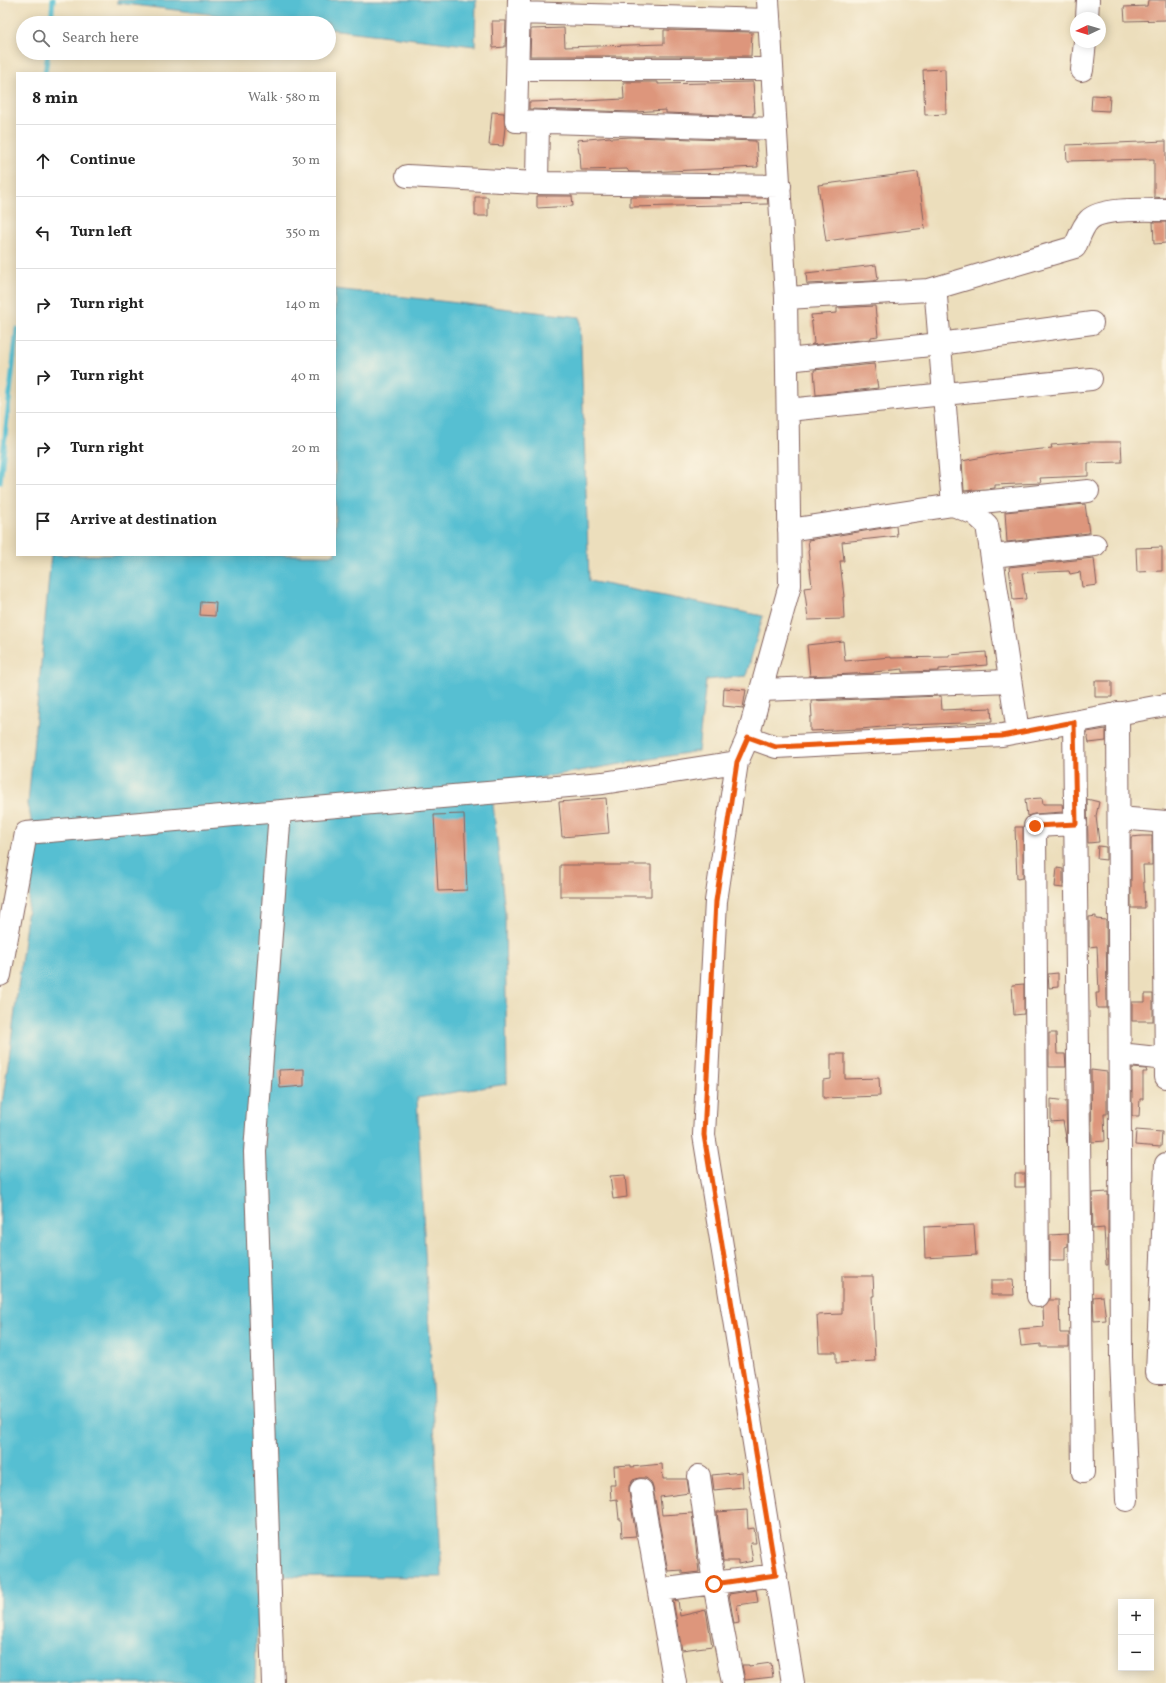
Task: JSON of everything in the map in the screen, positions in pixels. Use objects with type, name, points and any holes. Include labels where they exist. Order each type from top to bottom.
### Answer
[{"type":"street","points":[[1087,12],[1088,0]]},
{"type":"street","points":[[776,129],[516,121],[519,7],[768,10],[780,186],[786,298],[790,585],[748,737],[737,762],[716,901],[704,1135],[793,1683]]},
{"type":"street","points":[[1082,70],[1084,48]]},
{"type":"street","points":[[518,69],[772,69]]},
{"type":"street","points":[[538,122],[538,183]]},
{"type":"street","points":[[407,176],[538,183],[780,186]]},
{"type":"street","points":[[786,298],[929,290],[1076,247],[1084,227],[1091,218],[1104,213],[1166,210]]},
{"type":"street","points":[[929,290],[936,297],[953,505]]},
{"type":"street","points":[[787,360],[940,344],[1092,323]]},
{"type":"street","points":[[788,410],[1091,379]]},
{"type":"street","points":[[789,530],[953,505],[1088,490]]},
{"type":"street","points":[[953,505],[975,514],[987,525],[1018,732]]},
{"type":"street","points":[[992,556],[1095,545]]},
{"type":"street","points":[[761,690],[1010,681]]},
{"type":"street","points":[[748,737],[776,747],[1002,736],[1166,704]]},
{"type":"street","points":[[1118,713],[1121,1357],[1127,1500]]},
{"type":"street","points":[[1074,722],[1083,1472]]},
{"type":"street","points":[[0,975],[26,833],[603,783],[737,762]]},
{"type":"street","points":[[273,1683],[255,1152],[280,811]]},
{"type":"street","points":[[1119,818],[1165,822],[1166,1077]]},
{"type":"street","points":[[1038,1296],[1035,826],[1076,824]]},
{"type":"street","points":[[1120,1054],[1166,1059]]},
{"type":"street","points":[[1166,1164],[1157,1373],[1166,1374]]},
{"type":"street","points":[[699,1476],[714,1584],[733,1683]]},
{"type":"street","points":[[641,1490],[675,1683]]},
{"type":"street","points":[[659,1590],[776,1575]]},
{"type":"water","points":[[117,0],[476,0],[475,46],[336,30],[336,16],[225,16],[117,3]]},
{"type":"water","points":[[336,289],[580,317],[589,581],[763,616],[746,676],[706,680],[698,751],[491,786],[505,912],[507,1084],[417,1098],[442,1577],[258,1576],[255,1683],[0,1683],[0,1117],[36,845],[28,804],[51,556],[336,556]]},
{"type":"building","points":[[1148,0],[1166,0],[1166,20],[1125,21],[1124,7],[1147,6]]},
{"type":"building","points":[[492,21],[506,21],[505,47],[493,48]]},
{"type":"building","points":[[564,28],[565,47],[664,44],[664,30],[752,32],[751,56],[530,56],[531,29]]},
{"type":"building","points":[[945,69],[946,114],[925,115],[923,70]]},
{"type":"building","points":[[623,82],[658,82],[658,84],[753,82],[755,113],[753,113],[753,116],[666,113],[666,110],[635,112],[529,109],[529,102],[624,99]]},
{"type":"building","points":[[1092,95],[1110,96],[1109,111],[1091,110]]},
{"type":"building","points":[[492,112],[504,113],[505,127],[503,146],[489,145]]},
{"type":"building","points":[[610,137],[756,141],[758,167],[647,172],[629,172],[627,169],[581,170],[580,153],[577,140]]},
{"type":"building","points":[[1166,141],[1166,198],[1154,197],[1154,159],[1067,161],[1066,145]]},
{"type":"building","points":[[918,172],[925,228],[826,241],[818,185]]},
{"type":"building","points":[[537,196],[572,196],[573,206],[537,208]]},
{"type":"building","points":[[475,197],[488,197],[488,216],[475,216]]},
{"type":"building","points":[[630,197],[767,198],[768,204],[630,207]]},
{"type":"building","points":[[1153,222],[1166,222],[1166,243],[1154,244]]},
{"type":"building","points":[[876,265],[878,279],[874,281],[807,284],[806,273]]},
{"type":"building","points":[[875,306],[878,336],[871,337],[871,339],[811,345],[814,343],[811,315],[837,313],[837,308]]},
{"type":"building","points":[[874,364],[878,388],[816,395],[814,370]]},
{"type":"building","points":[[1091,442],[1121,442],[1122,462],[1088,463],[1088,476],[1040,478],[1041,483],[995,485],[995,488],[964,491],[962,461],[1004,453],[1052,448],[1051,445]]},
{"type":"building","points":[[1085,504],[1089,533],[1007,542],[1005,512]]},
{"type":"building","points":[[896,526],[897,536],[842,542],[844,561],[840,561],[844,597],[844,619],[808,620],[804,588],[812,587],[808,540]]},
{"type":"building","points":[[1162,547],[1162,571],[1137,572],[1136,548]]},
{"type":"building","points":[[1094,558],[1097,585],[1082,587],[1080,572],[1070,574],[1069,571],[1022,573],[1026,599],[1013,600],[1009,567]]},
{"type":"building","points":[[201,602],[216,603],[215,616],[200,615]]},
{"type":"building","points":[[843,641],[845,661],[891,657],[949,657],[949,655],[986,652],[987,665],[939,669],[939,671],[903,672],[903,669],[874,673],[810,676],[807,645]]},
{"type":"building","points":[[1095,681],[1112,681],[1112,697],[1095,697]]},
{"type":"building","points":[[724,688],[746,690],[743,708],[723,706]]},
{"type":"building","points":[[941,696],[942,710],[991,708],[992,722],[906,725],[810,731],[810,717],[812,717],[811,701]]},
{"type":"building","points":[[1106,729],[1106,741],[1089,743],[1087,732]]},
{"type":"building","points":[[606,798],[609,833],[562,837],[559,802]]},
{"type":"building","points":[[1042,798],[1043,804],[1062,804],[1063,812],[1034,814],[1027,816],[1025,799]]},
{"type":"building","points":[[1087,799],[1099,802],[1096,816],[1099,842],[1088,843]]},
{"type":"building","points":[[464,814],[467,890],[438,891],[434,815]]},
{"type":"building","points":[[1015,827],[1023,827],[1023,878],[1017,879]]},
{"type":"building","points":[[1152,836],[1152,865],[1143,865],[1145,908],[1131,908],[1131,837]]},
{"type":"building","points":[[1098,846],[1106,847],[1106,860],[1097,859]]},
{"type":"building","points":[[560,865],[651,865],[651,896],[560,896]]},
{"type":"building","points":[[1057,868],[1063,869],[1063,888],[1055,887]]},
{"type":"building","points":[[1096,916],[1096,919],[1106,920],[1107,1008],[1097,1008],[1096,993],[1099,993],[1097,946],[1089,947],[1089,917]]},
{"type":"building","points":[[1058,973],[1058,987],[1049,988],[1048,974]]},
{"type":"building","points":[[1024,984],[1024,1014],[1014,1015],[1012,985]]},
{"type":"building","points":[[1145,994],[1153,994],[1153,1021],[1132,1021],[1132,1002],[1145,1002]]},
{"type":"building","points":[[1049,1033],[1056,1033],[1057,1054],[1065,1054],[1066,1067],[1049,1067]]},
{"type":"building","points":[[831,1054],[845,1054],[845,1079],[879,1078],[880,1096],[823,1098],[823,1080],[831,1079]]},
{"type":"building","points":[[1132,1068],[1146,1069],[1147,1072],[1143,1072],[1143,1099],[1140,1099],[1139,1116],[1132,1116]]},
{"type":"building","points":[[304,1069],[304,1086],[280,1088],[279,1070]]},
{"type":"building","points":[[1091,1070],[1107,1072],[1107,1114],[1104,1114],[1105,1141],[1092,1142]]},
{"type":"building","points":[[1051,1099],[1066,1101],[1067,1143],[1063,1121],[1051,1122]]},
{"type":"building","points":[[1136,1130],[1162,1132],[1161,1147],[1135,1145]]},
{"type":"building","points":[[1015,1174],[1025,1174],[1025,1187],[1015,1187]]},
{"type":"building","points":[[625,1175],[627,1197],[613,1199],[610,1176]]},
{"type":"building","points":[[1108,1192],[1108,1265],[1106,1265],[1104,1228],[1093,1229],[1092,1193]]},
{"type":"building","points":[[974,1225],[976,1255],[925,1258],[924,1227]]},
{"type":"building","points":[[1068,1234],[1068,1246],[1065,1247],[1065,1260],[1050,1260],[1050,1235]]},
{"type":"building","points":[[842,1276],[873,1276],[874,1296],[872,1296],[875,1361],[836,1363],[836,1352],[819,1352],[817,1315],[842,1314]]},
{"type":"building","points":[[991,1280],[1013,1280],[1014,1295],[991,1295]]},
{"type":"building","points":[[1103,1296],[1106,1320],[1094,1321],[1093,1297]]},
{"type":"building","points":[[1049,1300],[1059,1300],[1060,1333],[1069,1333],[1069,1347],[1041,1347],[1041,1344],[1021,1346],[1019,1329],[1044,1327],[1043,1307]]},
{"type":"building","points":[[662,1464],[663,1479],[687,1479],[689,1493],[660,1497],[662,1515],[692,1513],[699,1572],[682,1574],[682,1570],[668,1571],[653,1488],[651,1482],[646,1478],[633,1480],[629,1486],[636,1536],[622,1537],[621,1519],[619,1519],[617,1499],[611,1500],[610,1485],[615,1485],[614,1466],[631,1465],[631,1467]]},
{"type":"building","points":[[742,1472],[743,1487],[714,1490],[712,1475]]},
{"type":"building","points":[[747,1510],[748,1529],[754,1528],[756,1543],[750,1543],[753,1561],[738,1564],[738,1561],[723,1561],[717,1512]]},
{"type":"building","points":[[756,1590],[758,1602],[737,1605],[739,1623],[734,1624],[729,1594]]},
{"type":"building","points":[[678,1600],[680,1616],[706,1610],[712,1646],[682,1650],[673,1601]]},
{"type":"building","points":[[771,1663],[773,1677],[745,1680],[742,1665],[749,1666]]},
{"type":"waterway","points":[[52,16],[53,0]]},
{"type":"waterway","points":[[45,72],[47,60]]},
{"type":"waterway","points":[[0,482],[16,338]]},
{"type":"route","points":[[714,1584],[776,1575],[704,1135],[716,901],[737,762],[748,737],[776,747],[1002,736],[1074,722],[1076,824],[1035,826]]}]
